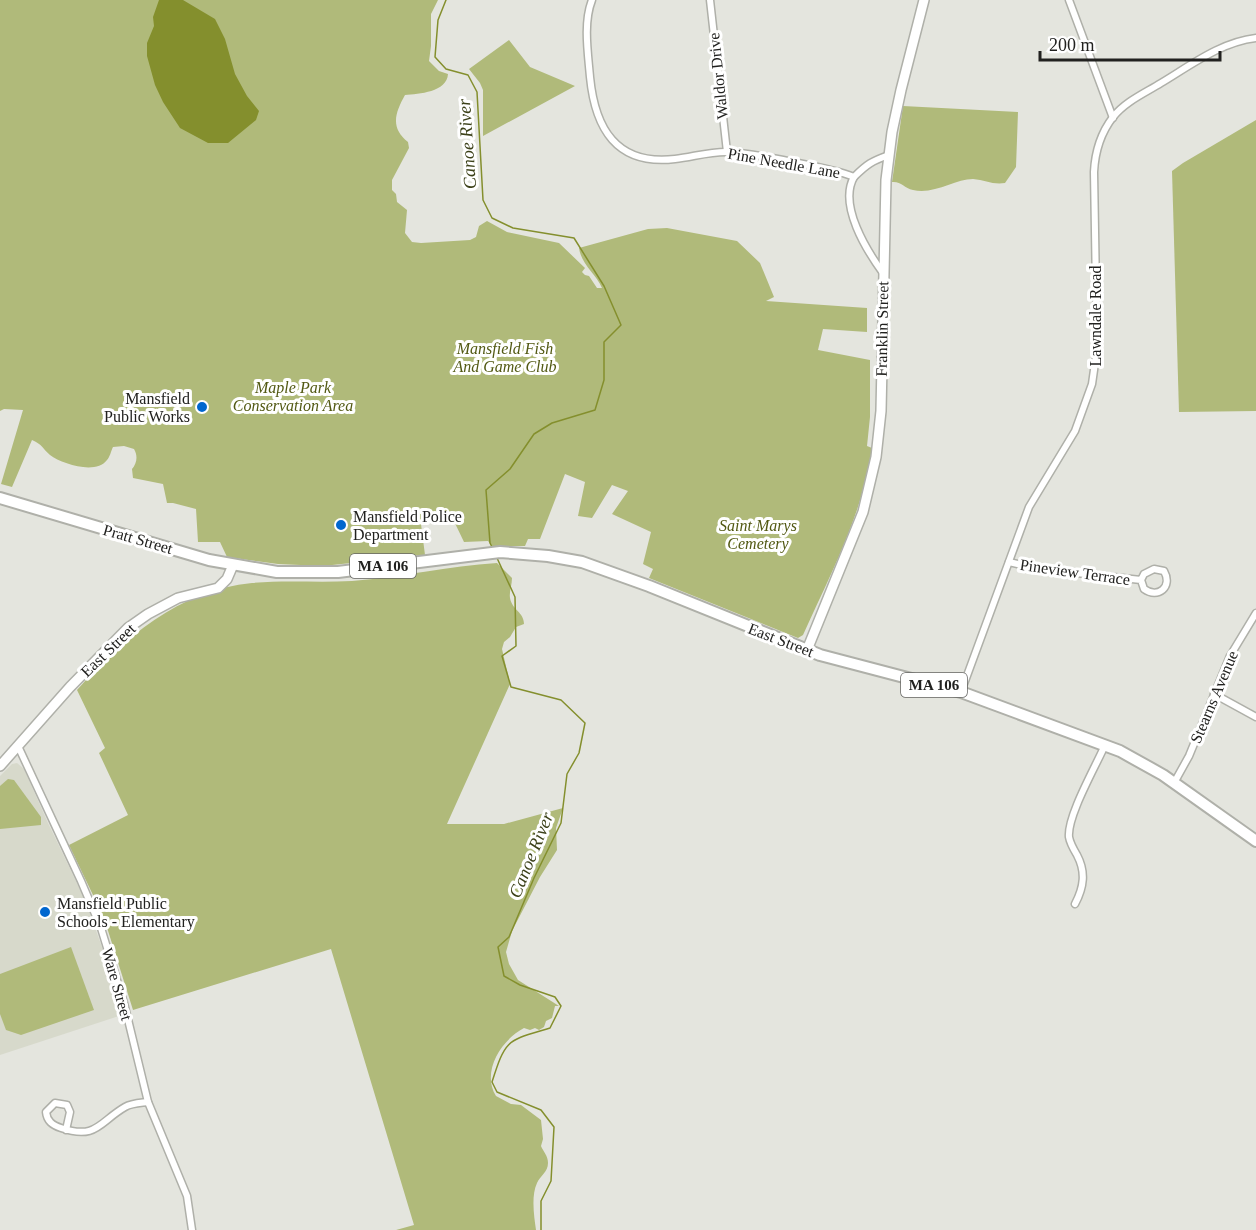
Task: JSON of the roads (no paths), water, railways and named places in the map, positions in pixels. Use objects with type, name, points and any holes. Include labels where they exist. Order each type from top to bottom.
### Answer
[{"type":"main road","name":"Pratt Street","points":[[0,498],[209,560],[277,572]]},
{"type":"main road","name":"East Street","points":[[277,572],[352,571],[500,552],[548,555],[596,566],[807,650],[854,665],[961,692],[1105,745],[1141,761],[1256,841]]},
{"type":"street","name":"Pine Needle Lane","points":[[592,0],[588,20],[588,52],[593,95],[596,111],[606,133],[613,142],[627,151],[657,160],[727,152],[835,170],[854,177]]},
{"type":"street","name":"Waldor Drive","points":[[710,0],[727,152]]},
{"type":"street","name":"Franklin Street","points":[[807,650],[863,512],[873,476],[880,426],[884,201],[901,90],[924,0]]},
{"type":"street","points":[[1069,0],[1113,118]]},
{"type":"street","name":"Lawndale Road","points":[[961,692],[1029,507],[1075,431],[1092,384],[1097,349],[1095,156],[1099,141],[1113,118],[1132,100],[1199,60],[1235,42],[1256,38]]},
{"type":"street","name":"Pine Needle Lane","points":[[884,274],[863,241],[852,210],[850,189],[854,177],[863,166],[890,155]]},
{"type":"street","name":"Pineview Terrace","points":[[1009,562],[1039,569],[1141,580]]},
{"type":"street","name":"East Street","points":[[0,766],[70,687],[128,628],[147,614],[178,598],[218,588],[227,579],[233,565]]},
{"type":"street","name":"Pineview Terrace","points":[[1154,569],[1164,571],[1167,578],[1162,592],[1152,593],[1144,589],[1141,580],[1144,574],[1154,569]]},
{"type":"street","name":"Stearns Avenue","points":[[1174,783],[1189,756],[1230,656],[1256,614]]},
{"type":"street","points":[[1214,694],[1256,717]]},
{"type":"street","points":[[1075,904],[1082,892],[1083,871],[1069,837],[1076,809],[1105,745]]},
{"type":"street","name":"Ware Street","points":[[18,746],[101,928],[124,1003],[148,1102],[187,1196],[192,1230]]},
{"type":"street","points":[[66,1130],[70,1112],[67,1105],[55,1103],[46,1112],[47,1119],[54,1126],[66,1130],[86,1132],[98,1128],[123,1108],[148,1102]]},
{"type":"waterway","name":"Canoe River","points":[[446,0],[438,20],[435,57],[446,69],[468,75],[477,92],[483,200],[492,218],[513,228],[574,238],[604,286],[621,325],[604,342],[604,380],[595,410],[552,423],[534,434],[510,469],[486,490],[490,543],[493,549]]},
{"type":"waterway","name":"Canoe River","points":[[497,558],[515,597],[516,646],[502,656],[511,687],[561,700],[585,723],[579,753],[567,774],[561,823],[509,937],[498,947],[504,976],[520,985],[555,997],[561,1006],[550,1028],[510,1043],[501,1057],[492,1082],[497,1092],[541,1110],[554,1127],[551,1181],[541,1201],[541,1230]]},
{"type":"place","name":"Mansfield Public Works","points":[[202,407]]},
{"type":"place","name":"Mansfield Police Department","points":[[341,525]]},
{"type":"place","name":"Mansfield Public Schools - Elementary","points":[[45,912]]},
{"type":"park label","name":"Mansfield Fish And Game Club","points":[[505,357]]},
{"type":"park label","name":"Maple Park Conservation Area","points":[[293,396]]},
{"type":"park label","name":"Saint Marys Cemetery","points":[[758,534]]}]
